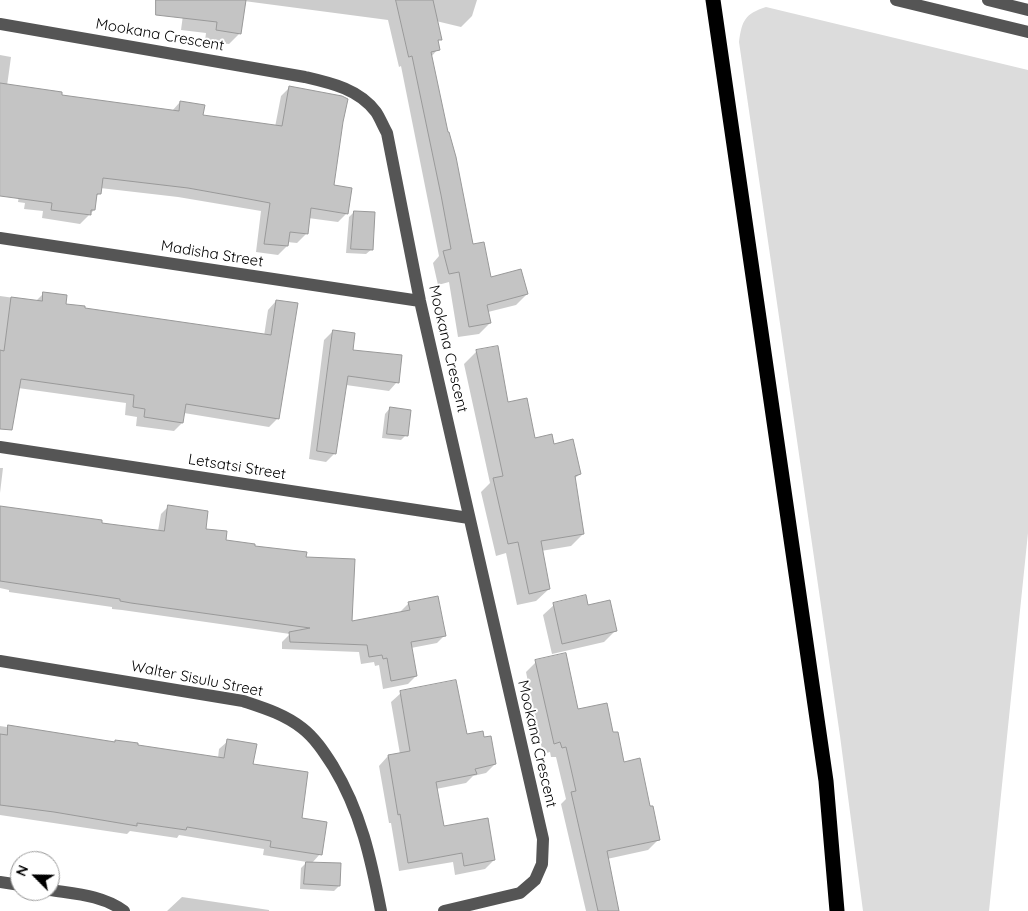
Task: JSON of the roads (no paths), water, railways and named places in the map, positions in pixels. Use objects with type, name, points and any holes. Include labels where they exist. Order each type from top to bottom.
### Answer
[{"type":"highway","points":[[713,0],[826,781],[837,911]]},
{"type":"street","points":[[896,0],[1028,32]]},
{"type":"street","points":[[988,0],[1028,10]]},
{"type":"street","name":"Mookana Crescent","points":[[0,24],[332,83],[355,92],[375,111],[387,133],[420,301],[543,839],[542,864],[535,880],[520,893],[444,911]]},
{"type":"street","name":"Madisha Street","points":[[0,238],[420,301]]},
{"type":"street","name":"Letsatsi Street","points":[[0,447],[469,518]]},
{"type":"street","name":"Walter Sisulu Street","points":[[0,661],[243,701],[276,712],[302,728],[321,747],[342,780],[361,826],[381,911]]},
{"type":"street","points":[[60,891],[94,896],[113,903],[124,911]]}]
